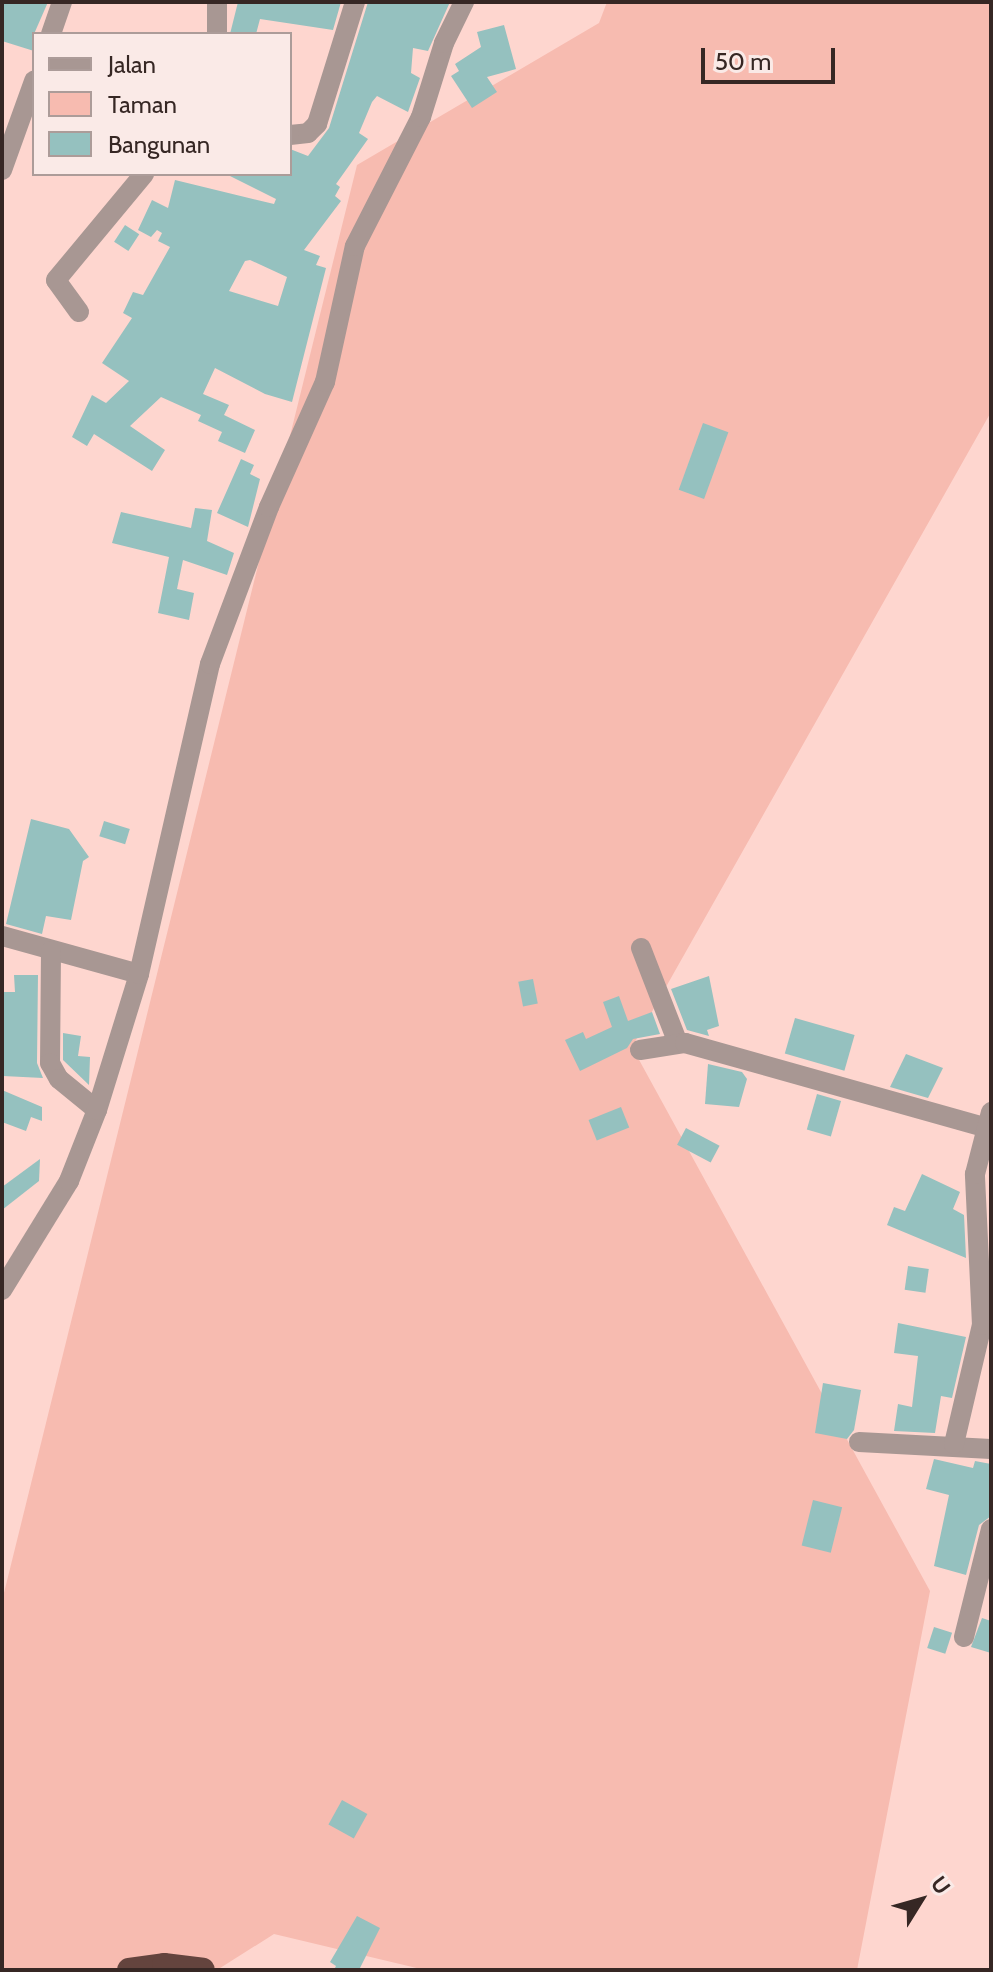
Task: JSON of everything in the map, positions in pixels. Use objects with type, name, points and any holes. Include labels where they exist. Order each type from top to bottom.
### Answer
[{"type":"highway","points":[[129,1970],[164,1965],[203,1970]]},
{"type":"street","points":[[52,32],[62,2]]},
{"type":"street","points":[[217,2],[217,32]]},
{"type":"street","points":[[292,135],[308,133],[317,124],[355,2]]},
{"type":"street","points":[[2,1290],[69,1181],[97,1110],[139,974],[210,664],[269,507],[325,382],[355,246],[421,117],[444,43],[464,2]]},
{"type":"street","points":[[2,170],[32,87]]},
{"type":"street","points":[[79,312],[56,280],[142,176]]},
{"type":"street","points":[[2,936],[139,974]]},
{"type":"street","points":[[641,948],[677,1041]]},
{"type":"street","points":[[51,951],[50,1063],[59,1079],[97,1110]]},
{"type":"street","points":[[640,1050],[677,1041],[988,1119],[975,1174],[986,1326],[954,1444]]},
{"type":"street","points":[[2,1250],[16,1267]]},
{"type":"street","points":[[859,1442],[954,1444],[991,1449]]},
{"type":"street","points":[[964,1637],[991,1529]]},
{"type":"green space","points":[[607,2],[991,2],[991,412],[632,1047],[930,1591],[857,1970],[425,1970],[274,1934],[217,1970],[2,1970],[2,1601],[357,165],[599,23]]},
{"type":"building","points":[[2,2],[48,2],[35,32],[32,32],[32,50],[2,41]]},
{"type":"building","points":[[238,2],[341,2],[333,30],[260,19],[257,32],[230,32]]},
{"type":"building","points":[[368,2],[450,2],[428,51],[413,48],[411,73],[420,78],[408,112],[377,96],[372,102],[359,133],[368,139],[336,184],[340,187],[335,196],[341,201],[304,250],[320,256],[316,265],[326,268],[292,402],[265,394],[215,368],[203,394],[229,405],[224,415],[255,430],[245,453],[218,441],[222,432],[198,421],[201,415],[161,397],[130,426],[165,450],[152,471],[94,434],[87,446],[72,437],[92,395],[106,403],[129,381],[102,363],[132,318],[123,313],[133,292],[143,295],[170,247],[158,241],[162,233],[157,230],[151,237],[138,230],[152,200],[168,208],[175,180],[274,204],[276,199],[230,176],[292,176],[292,150],[308,156],[329,128]],"holes":[[[250,260],[287,277],[278,306],[229,291],[245,261]]]},
{"type":"building","points":[[504,25],[516,69],[487,77],[497,92],[472,108],[451,76],[459,71],[455,64],[481,47],[477,32]]},
{"type":"building","points":[[125,225],[139,234],[128,251],[114,242]]},
{"type":"building","points":[[703,423],[728,432],[704,499],[679,490]]},
{"type":"building","points":[[241,459],[254,465],[250,474],[260,479],[248,527],[217,513]]},
{"type":"building","points":[[195,508],[212,510],[207,541],[234,553],[227,575],[183,560],[177,589],[194,593],[189,620],[158,613],[169,557],[112,543],[121,512],[191,528]]},
{"type":"building","points":[[31,819],[69,829],[89,857],[83,861],[71,920],[46,916],[42,934],[6,924]]},
{"type":"building","points":[[104,821],[130,829],[125,844],[99,836]]},
{"type":"building","points":[[14,975],[38,975],[37,1063],[43,1078],[3,1076],[3,992],[15,992]]},
{"type":"building","points":[[709,976],[719,1026],[707,1030],[709,1036],[687,1030],[671,989]]},
{"type":"building","points":[[533,979],[538,1004],[523,1006],[518,982]]},
{"type":"building","points":[[619,996],[628,1021],[652,1012],[660,1034],[633,1039],[627,1048],[580,1071],[565,1040],[583,1032],[586,1039],[612,1027],[603,1002]]},
{"type":"building","points":[[795,1018],[855,1035],[844,1071],[785,1054]]},
{"type":"building","points":[[63,1033],[81,1036],[78,1056],[90,1057],[89,1085],[63,1060]]},
{"type":"building","points":[[906,1054],[943,1068],[928,1098],[890,1087]]},
{"type":"building","points":[[708,1064],[742,1072],[747,1079],[739,1107],[705,1104]]},
{"type":"building","points":[[2,1090],[42,1107],[42,1121],[31,1117],[26,1131],[2,1122]]},
{"type":"building","points":[[817,1094],[841,1101],[831,1136],[807,1130]]},
{"type":"building","points":[[621,1107],[629,1127],[597,1141],[589,1120]]},
{"type":"building","points":[[686,1128],[720,1146],[711,1163],[677,1145]]},
{"type":"building","points":[[40,1159],[39,1181],[2,1210],[2,1187]]},
{"type":"building","points":[[922,1174],[960,1192],[953,1209],[964,1215],[966,1258],[887,1225],[894,1207],[905,1211]]},
{"type":"building","points":[[908,1266],[929,1269],[925,1293],[905,1290]]},
{"type":"building","points":[[898,1323],[966,1337],[952,1398],[941,1396],[935,1433],[894,1431],[898,1404],[912,1407],[918,1356],[894,1353]]},
{"type":"building","points":[[823,1383],[861,1390],[854,1430],[847,1439],[815,1433]]},
{"type":"building","points":[[934,1459],[973,1468],[975,1461],[991,1464],[991,1516],[979,1525],[966,1575],[934,1566],[949,1495],[926,1489]]},
{"type":"building","points":[[813,1500],[842,1507],[831,1553],[802,1546]]},
{"type":"building","points":[[982,1618],[991,1621],[991,1653],[971,1647]]},
{"type":"building","points":[[934,1627],[952,1633],[945,1654],[927,1648]]},
{"type":"building","points":[[342,1800],[367,1814],[354,1839],[328,1824]]},
{"type":"building","points":[[357,1916],[380,1928],[359,1970],[334,1970],[336,1966],[330,1962]]}]
